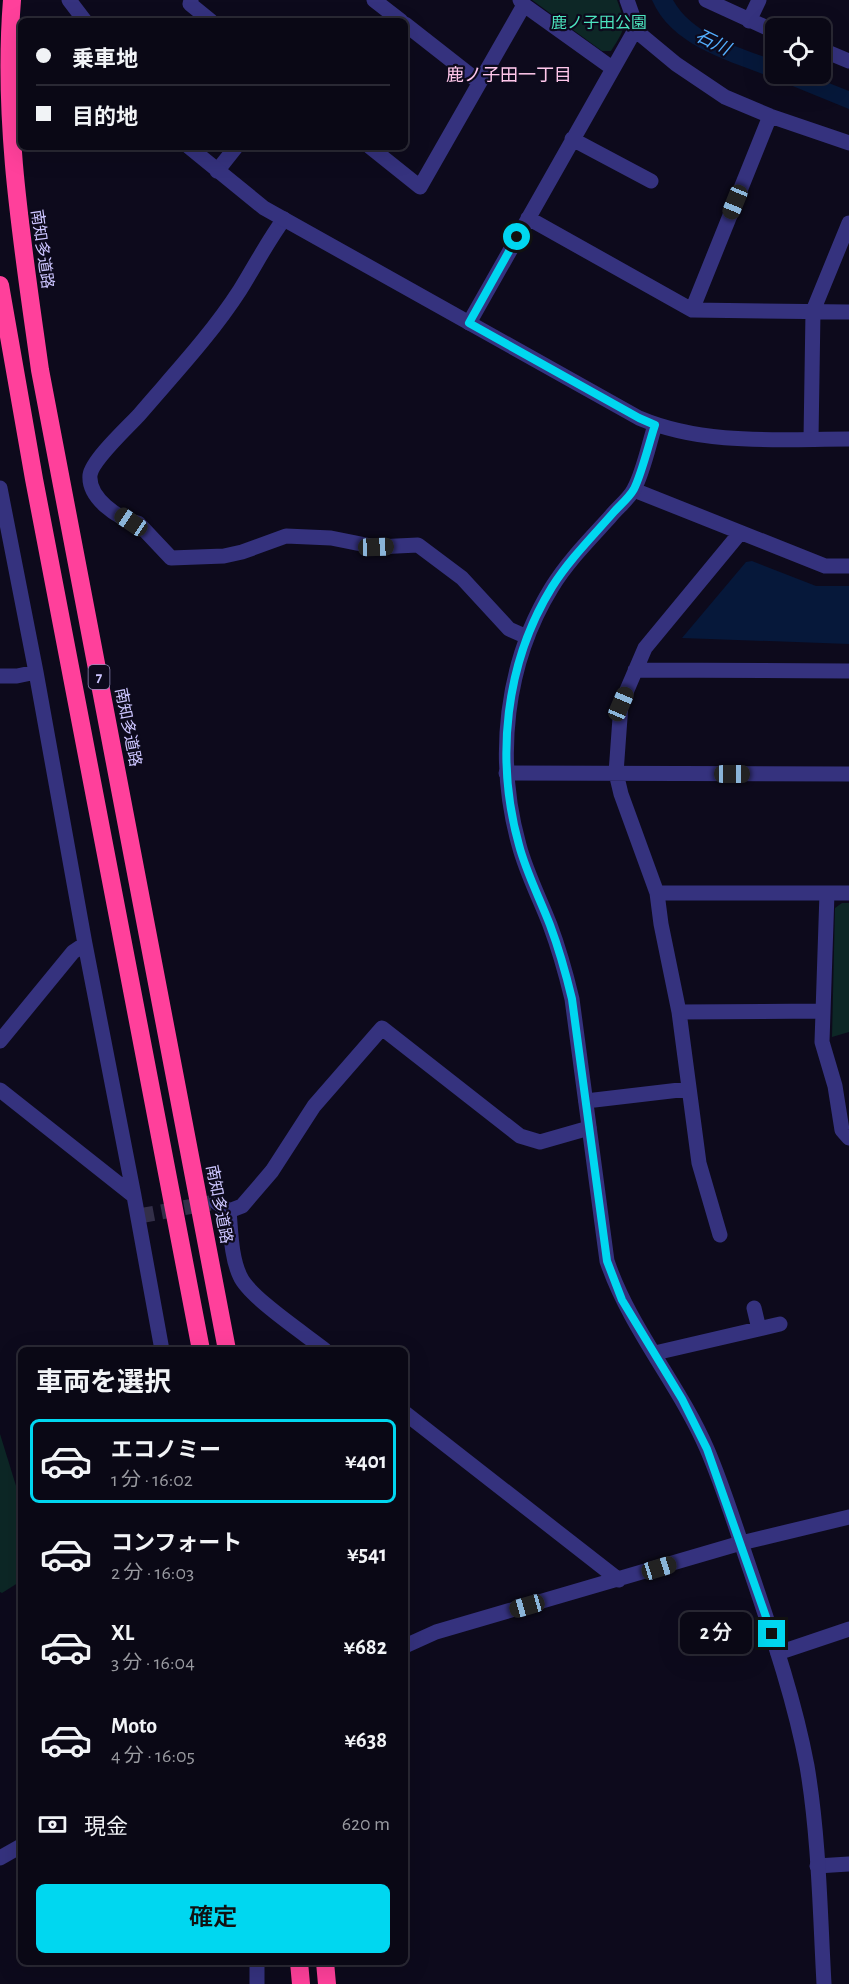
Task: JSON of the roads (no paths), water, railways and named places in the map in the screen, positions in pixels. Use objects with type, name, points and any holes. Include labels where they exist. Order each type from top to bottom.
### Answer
[{"type":"highway","name":"南知多道路","points":[[12,0],[9,83],[11,146],[19,223],[40,370],[227,1347]]},
{"type":"highway","name":"7","points":[[0,285],[39,502],[200,1347]]},
{"type":"highway","points":[[299,1965],[301,1984]]},
{"type":"street","points":[[69,0],[83,18]]},
{"type":"street","points":[[191,0],[190,4],[207,18]]},
{"type":"street","points":[[374,0],[397,18]]},
{"type":"street","points":[[469,323],[634,30],[627,0]]},
{"type":"street","points":[[706,0],[765,28]]},
{"type":"street","points":[[749,21],[759,0]]},
{"type":"street","points":[[374,150],[420,187],[522,3],[612,68]]},
{"type":"street","points":[[408,26],[479,82]]},
{"type":"street","points":[[634,30],[676,64],[725,97],[770,116],[849,144]]},
{"type":"street","points":[[831,54],[849,61]]},
{"type":"street","points":[[692,310],[770,116]]},
{"type":"street","points":[[572,139],[651,181]]},
{"type":"street","points":[[192,150],[264,208],[639,418],[655,425],[690,434],[723,438],[849,439]]},
{"type":"street","points":[[217,171],[234,150]]},
{"type":"street","points":[[528,218],[692,310],[849,312]]},
{"type":"street","points":[[284,219],[257,259],[241,289],[204,341],[110,445],[90,473],[91,489],[96,497],[131,522],[138,523],[171,558],[224,556],[243,552],[286,536],[331,538],[376,547],[418,545],[462,578],[509,629],[527,637]]},
{"type":"street","points":[[811,439],[813,311],[849,223]]},
{"type":"street","points":[[655,425],[634,490],[568,564],[552,587],[527,637],[511,698],[506,738],[506,773],[510,807],[519,848],[551,927],[572,999],[607,1261],[622,1300],[682,1399],[707,1449],[778,1653],[807,1767],[818,1866],[824,1984]]},
{"type":"street","points":[[0,488],[161,1347]]},
{"type":"street","points":[[634,490],[825,566],[849,566]]},
{"type":"street","points":[[720,1235],[699,1163],[679,1012],[657,893],[621,794],[616,773],[621,704],[645,648],[740,533]]},
{"type":"street","points":[[635,670],[849,671]]},
{"type":"street","points":[[0,676],[17,676],[36,672]]},
{"type":"street","points":[[506,773],[849,774]]},
{"type":"street","points":[[657,893],[849,893]]},
{"type":"street","points":[[827,893],[822,1042],[842,1084],[842,1130],[849,1138]]},
{"type":"street","points":[[0,1041],[73,952],[86,944]]},
{"type":"street","points":[[679,1012],[822,1011]]},
{"type":"street","points":[[229,1211],[242,1206],[272,1171],[314,1106],[382,1028],[520,1136],[540,1142],[589,1128]]},
{"type":"street","points":[[586,1101],[688,1089]]},
{"type":"street","points":[[0,1090],[134,1196]]},
{"type":"street","points":[[216,1202],[229,1211],[233,1250],[239,1276],[246,1287],[321,1347]]},
{"type":"street","points":[[754,1308],[759,1329]]},
{"type":"street","points":[[655,1353],[780,1324]]},
{"type":"street","points":[[408,1415],[619,1580]]},
{"type":"street","points":[[408,1645],[436,1632],[741,1543],[849,1517]]},
{"type":"street","points":[[778,1653],[849,1629]]},
{"type":"street","points":[[0,1858],[18,1848]]},
{"type":"street","points":[[818,1866],[849,1864]]},
{"type":"street","points":[[257,1965],[257,1984]]},
{"type":"water","name":"石川","points":[[652,0],[673,0],[692,23],[718,39],[765,57],[765,75],[718,57],[686,40],[661,16]]},
{"type":"water","points":[[788,84],[831,84],[849,91],[849,109]]},
{"type":"water","points":[[752,561],[816,586],[849,586],[849,644],[682,638],[746,562]]},
{"type":"tunnel","points":[[139,1216],[210,1203]]},
{"type":"district","name":"鹿ノ子田一丁目","points":[[509,75]]},
{"type":"park label","name":"鹿ノ子田公園","points":[[599,22]]}]
